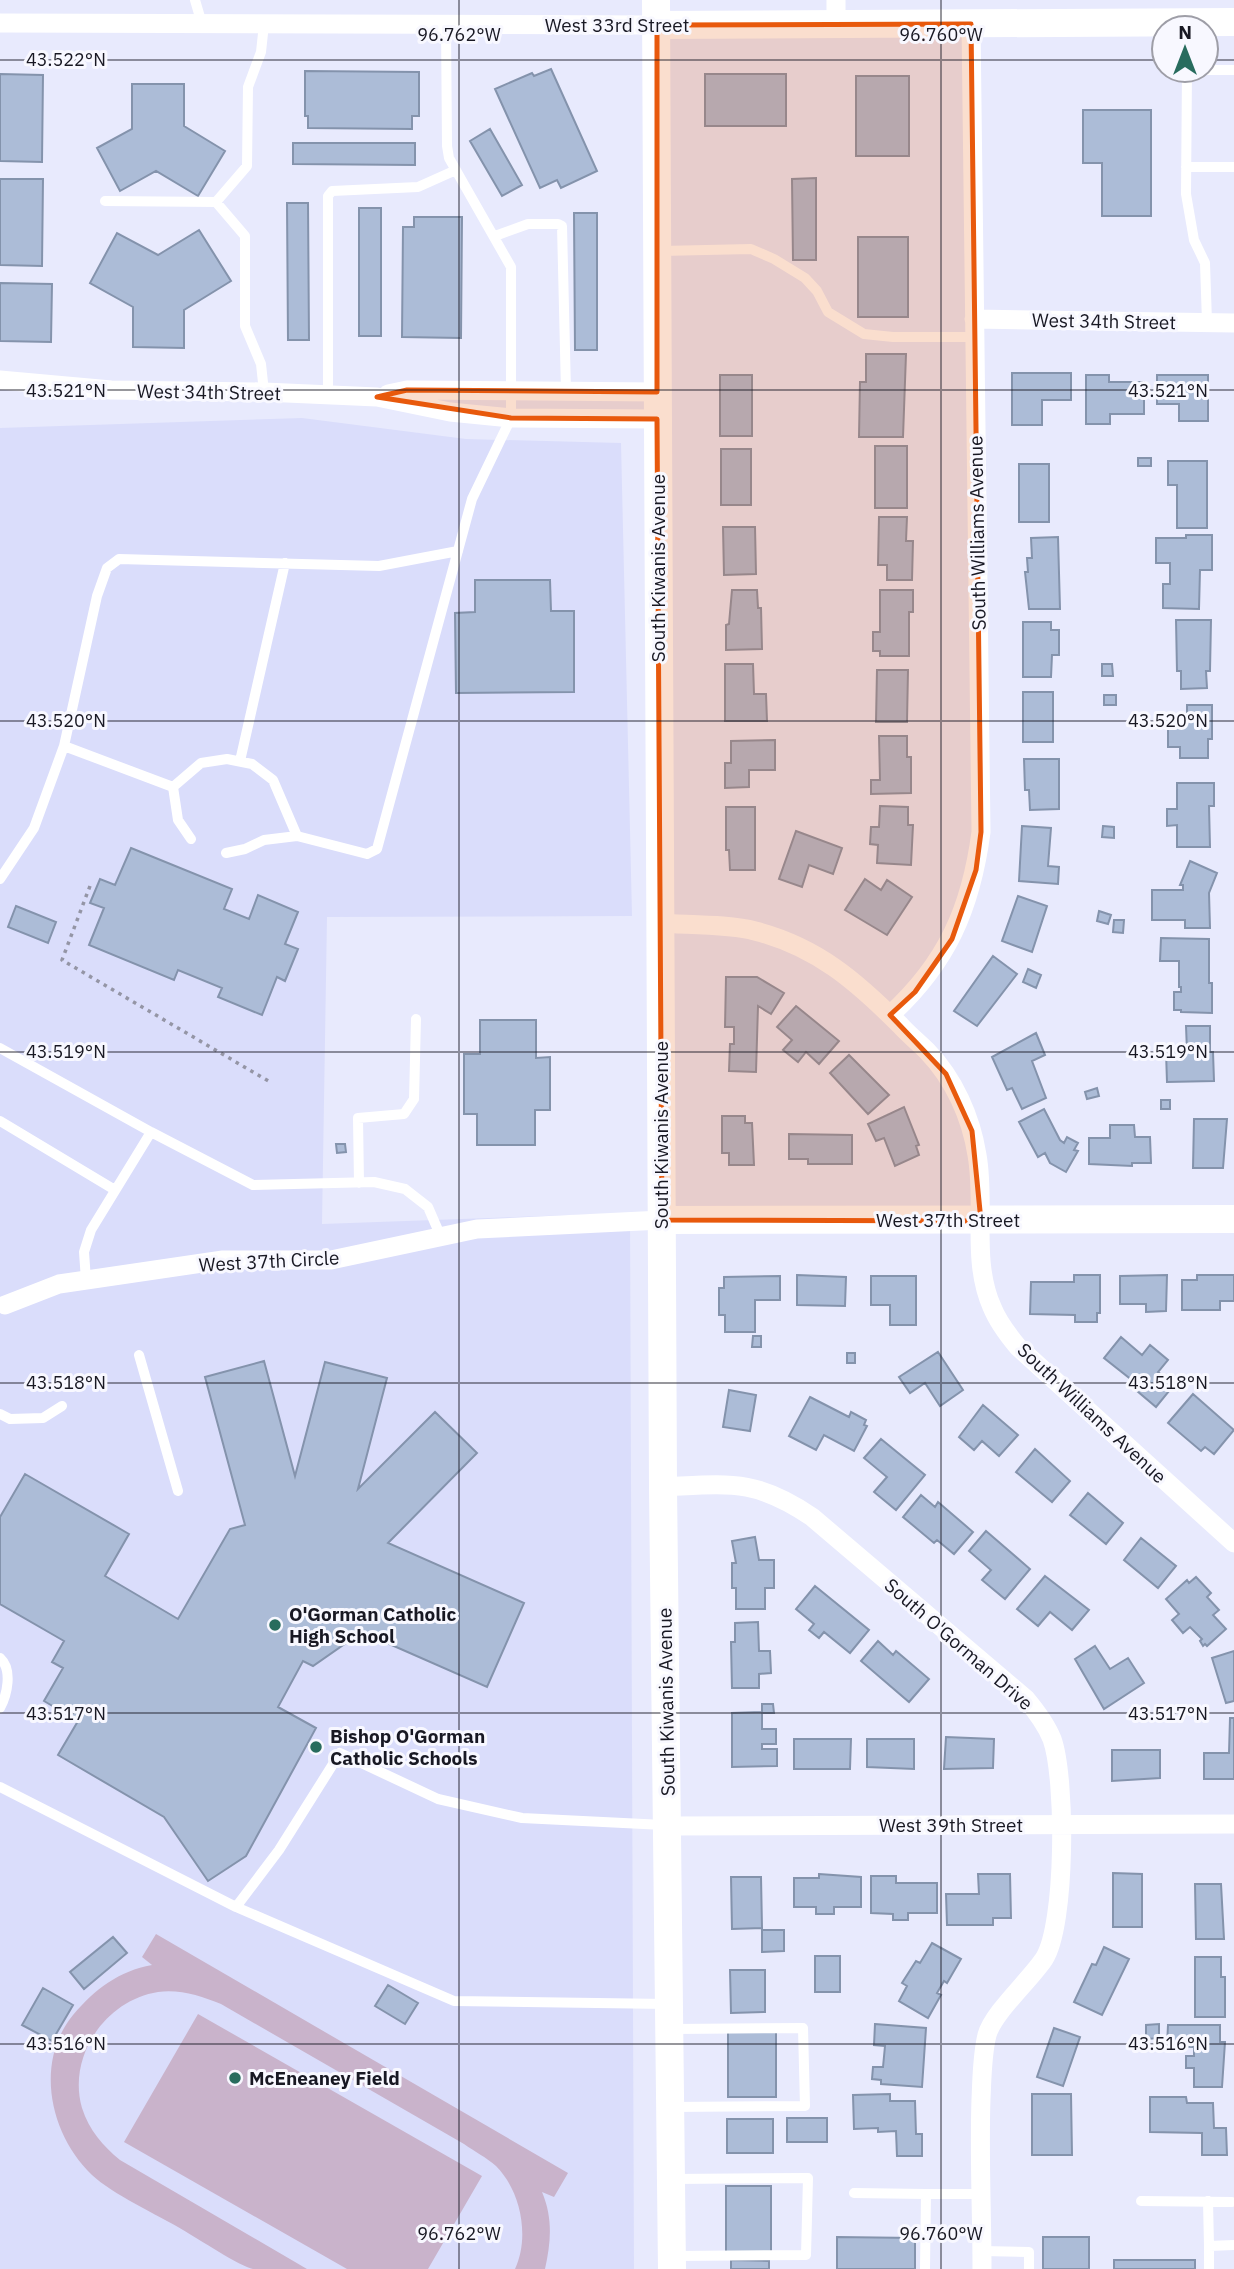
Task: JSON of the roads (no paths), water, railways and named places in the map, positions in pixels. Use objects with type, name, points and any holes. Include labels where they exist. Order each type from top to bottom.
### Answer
[{"type":"main road","name":"West 33rd Street","points":[[657,12],[836,13],[971,24],[1234,22]]},
{"type":"main road","name":"South Kiwanis Avenue","points":[[657,12],[659,923],[672,2262]]},
{"type":"main road","name":"West 37th Street","points":[[662,1220],[1234,1219]]},
{"type":"street","name":"West 33rd Street","points":[[0,23],[446,24],[657,12]]},
{"type":"street","name":"South Williams Avenue","points":[[890,1015],[915,992],[952,939],[966,906],[976,870],[981,832],[971,24]]},
{"type":"street","name":"West 34th Street","points":[[974,328],[1234,323]]},
{"type":"street","name":"West 34th Street","points":[[0,380],[111,390],[377,397],[450,412],[511,418],[657,405]]},
{"type":"street","name":"West 34th Street","points":[[377,397],[407,390],[566,391],[657,405]]},
{"type":"street","name":"South Williams Avenue","points":[[659,923],[752,930],[811,952],[845,974],[870,995],[927,1051],[946,1074],[960,1098],[972,1131],[978,1157],[983,1279],[991,1307],[1002,1326],[1018,1347],[1234,1543]]},
{"type":"street","name":"West 37th Circle","points":[[2,1306],[59,1284],[223,1260],[331,1260],[477,1228],[662,1220]]},
{"type":"street","name":"South O'Gorman Drive","points":[[663,1487],[733,1484],[750,1486],[770,1492],[812,1517],[1026,1699],[1040,1716],[1051,1738],[1058,1764],[1062,1824],[1056,1922],[1045,1958],[987,2033],[980,2120],[982,2260]]},
{"type":"street","name":"West 39th Street","points":[[667,1826],[1234,1824]]},
{"type":"lane","points":[[195,0],[202,24]]},
{"type":"lane","points":[[216,202],[247,166],[248,87],[261,52],[264,24]]},
{"type":"lane","points":[[226,853],[245,849],[264,840],[297,836],[367,854],[377,849],[472,499],[511,418],[511,267],[449,158],[446,24]]},
{"type":"lane","points":[[1207,322],[1205,263],[1194,240],[1186,194],[1186,70],[1234,70]]},
{"type":"lane","points":[[1186,167],[1234,167]]},
{"type":"lane","points":[[328,394],[328,196],[332,191],[418,187],[456,170]]},
{"type":"lane","points":[[105,201],[216,202],[245,236],[245,326],[261,364],[264,392]]},
{"type":"lane","points":[[495,236],[528,224],[562,226],[566,391]]},
{"type":"lane","points":[[657,251],[751,249],[805,278],[817,290],[828,312],[864,334],[893,337],[974,328]]},
{"type":"lane","points":[[0,878],[34,828],[64,746],[97,596],[107,568],[119,559],[379,566],[458,551]]},
{"type":"lane","points":[[240,761],[285,563]]},
{"type":"lane","points":[[64,746],[173,787]]},
{"type":"lane","points":[[173,787],[201,763],[227,759],[252,764],[273,780],[297,836]]},
{"type":"lane","points":[[173,787],[178,820],[191,839]]},
{"type":"lane","points":[[359,1183],[358,1118],[404,1114],[414,1099],[416,1019]]},
{"type":"lane","points":[[0,1048],[150,1132],[253,1185],[374,1182],[405,1189],[428,1207],[441,1237]]},
{"type":"lane","points":[[0,1121],[115,1190]]},
{"type":"lane","points":[[86,1280],[84,1252],[91,1230],[150,1132]]},
{"type":"lane","points":[[139,1354],[178,1491]]},
{"type":"lane","points":[[0,1414],[10,1419],[43,1418],[62,1406]]},
{"type":"lane","points":[[0,1658],[5,1662],[7,1680],[6,1696],[0,1708]]},
{"type":"lane","points":[[236,1907],[279,1850],[341,1753],[438,1799],[522,1818],[667,1826]]},
{"type":"lane","points":[[0,1787],[236,1907],[454,2001],[803,2028],[804,2106],[670,2107]]},
{"type":"lane","points":[[671,2179],[808,2178],[806,2255],[672,2262]]},
{"type":"lane","points":[[854,2193],[981,2194]]},
{"type":"lane","points":[[925,2269],[926,2194]]},
{"type":"lane","points":[[1141,2201],[1232,2202]]},
{"type":"lane","points":[[1208,2201],[1209,2269]]},
{"type":"lane","points":[[1209,2246],[1234,2245]]},
{"type":"lane","points":[[982,2260],[1029,2252],[1029,2269]]},
{"type":"place","name":"O'Gorman Catholic High School","points":[[275,1625]]},
{"type":"place","name":"Bishop O'Gorman Catholic Schools","points":[[316,1747]]},
{"type":"place","name":"McEneaney Field","points":[[235,2078]]}]
